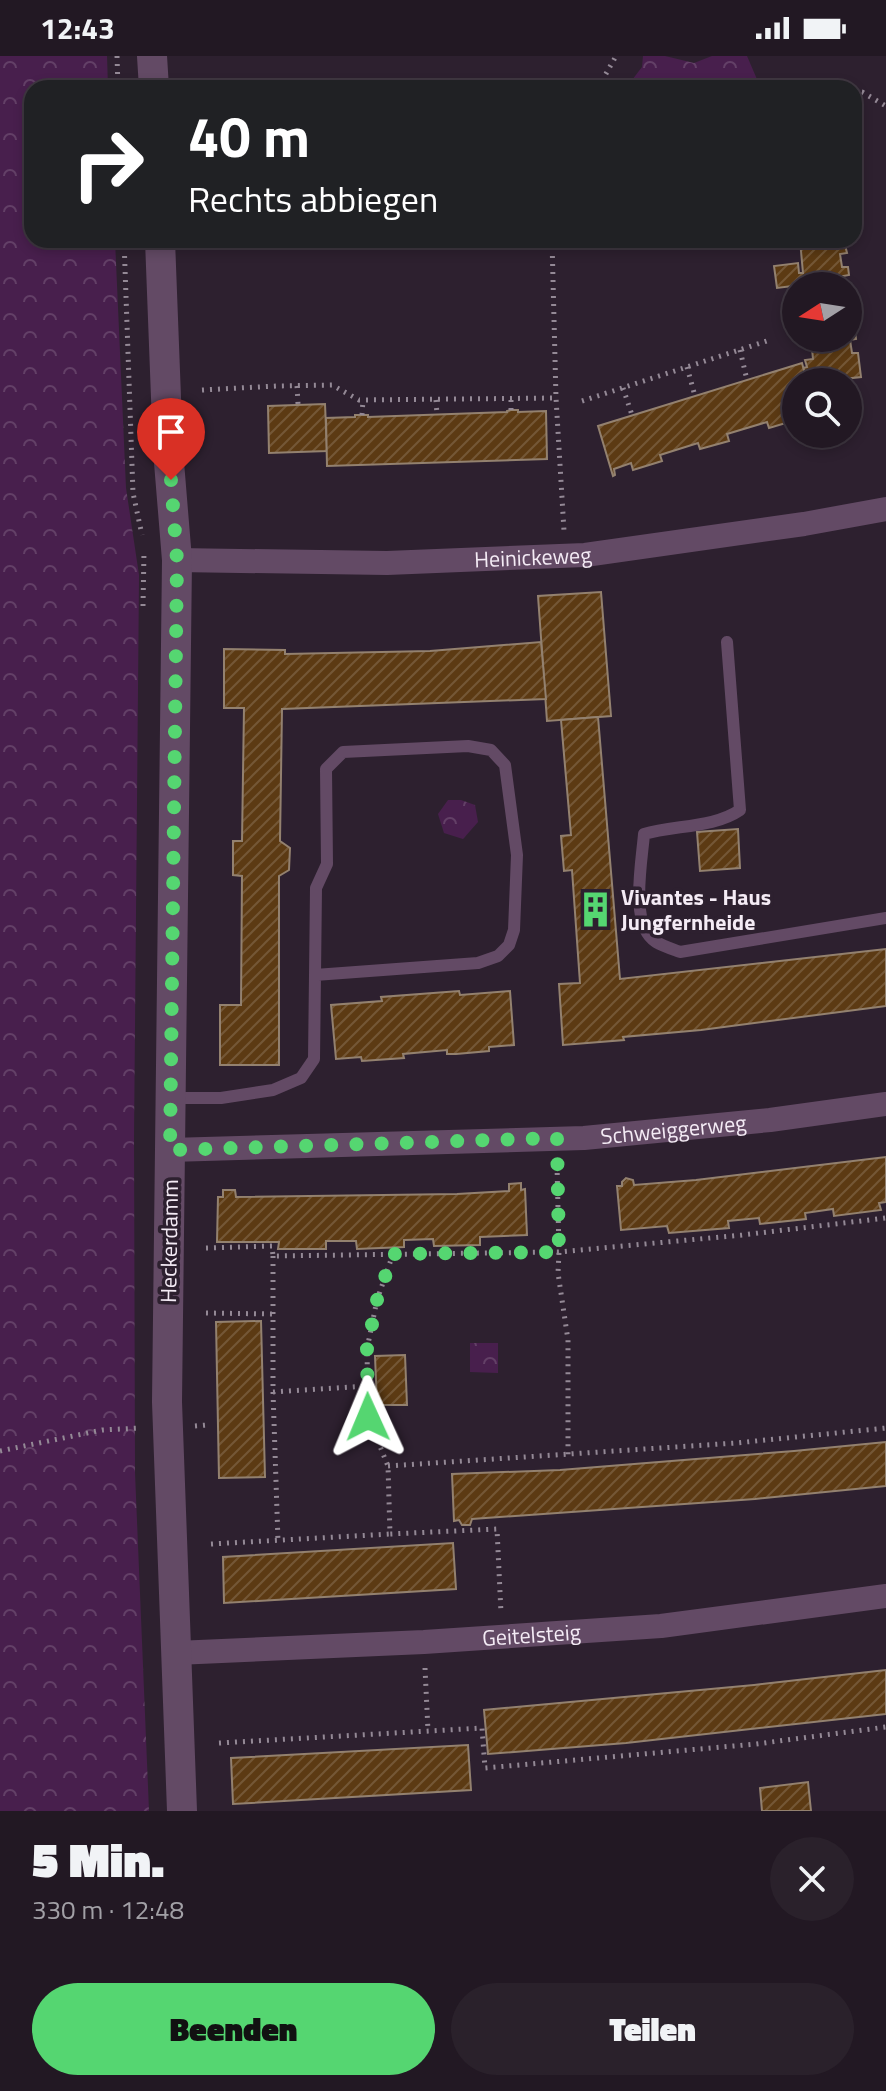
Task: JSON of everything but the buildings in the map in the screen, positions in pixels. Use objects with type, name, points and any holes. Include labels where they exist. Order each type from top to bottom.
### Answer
[{"type":"street","points":[[152,56],[154,80]]},
{"type":"street","name":"Heckerdamm","points":[[160,248],[168,450],[177,560],[167,1402],[182,1811]]},
{"type":"street","name":"Heinickeweg","points":[[177,560],[387,563],[565,556],[804,524],[886,509]]},
{"type":"street","name":"Schweiggerweg","points":[[170,1150],[584,1138],[770,1120],[886,1104]]},
{"type":"street","name":"Geitelsteig","points":[[176,1653],[424,1642],[661,1626],[886,1596]]},
{"type":"lane","points":[[727,642],[740,810],[710,822],[644,834],[639,890],[641,922],[654,941],[680,952],[886,918]]},
{"type":"lane","points":[[171,1098],[221,1098],[273,1090],[301,1078],[314,1059],[316,888],[327,864],[326,769],[343,752],[468,746],[491,750],[505,765],[517,855],[514,930],[509,945],[498,956],[478,963],[315,975]]},
{"type":"path","points":[[117,56],[118,80]]},
{"type":"path","points":[[602,80],[616,56]]},
{"type":"path","points":[[862,92],[886,106]]},
{"type":"path","points":[[124,248],[133,493],[144,541]]},
{"type":"path","points":[[552,248],[556,398],[565,556]]},
{"type":"path","points":[[582,401],[770,340]]},
{"type":"path","points":[[740,350],[747,380]]},
{"type":"path","points":[[687,367],[695,396]]},
{"type":"path","points":[[202,390],[332,385],[359,400],[556,398]]},
{"type":"path","points":[[297,386],[298,404]]},
{"type":"path","points":[[623,388],[632,415]]},
{"type":"path","points":[[436,399],[437,415]]},
{"type":"path","points":[[511,399],[511,410]]},
{"type":"path","points":[[362,415],[363,400]]},
{"type":"path","points":[[557,1138],[558,1273],[568,1340],[568,1455]]},
{"type":"path","points":[[273,1256],[559,1252],[886,1218]]},
{"type":"path","points":[[206,1248],[272,1246],[278,1541]]},
{"type":"path","points":[[390,1534],[388,1466],[368,1417],[367,1349],[377,1300],[393,1254]]},
{"type":"path","points":[[199,1305],[199,1320]]},
{"type":"path","points":[[206,1313],[273,1314]]},
{"type":"path","points":[[273,1392],[367,1386]]},
{"type":"path","points":[[199,1411],[199,1426]]},
{"type":"path","points":[[388,1466],[736,1443],[886,1428]]},
{"type":"path","points":[[0,1451],[102,1430]]},
{"type":"path","points":[[211,1544],[497,1529],[503,1636]]},
{"type":"path","points":[[424,1642],[428,1731]]},
{"type":"path","points":[[219,1743],[482,1728],[485,1768],[756,1744],[886,1727]]},
{"type":"green space","points":[[0,56],[107,56],[108,80],[24,80],[24,248],[115,248],[126,488],[139,575],[134,1138],[135,1473],[149,1811],[0,1811]]},
{"type":"green space","points":[[643,56],[665,56],[694,63],[712,56],[747,56],[757,80],[632,80],[642,67]]},
{"type":"green space","points":[[448,800],[475,805],[478,822],[463,839],[444,833],[438,814]]},
{"type":"green space","points":[[470,1343],[498,1343],[498,1373],[470,1372]]},
{"type":"place","name":"Vivantes - Haus Jungfernheide","points":[[595,910]]},
{"type":"route","points":[[171,480],[177,560],[170,1150],[557,1138],[559,1252],[393,1254],[377,1300],[367,1349],[368,1417]]}]
